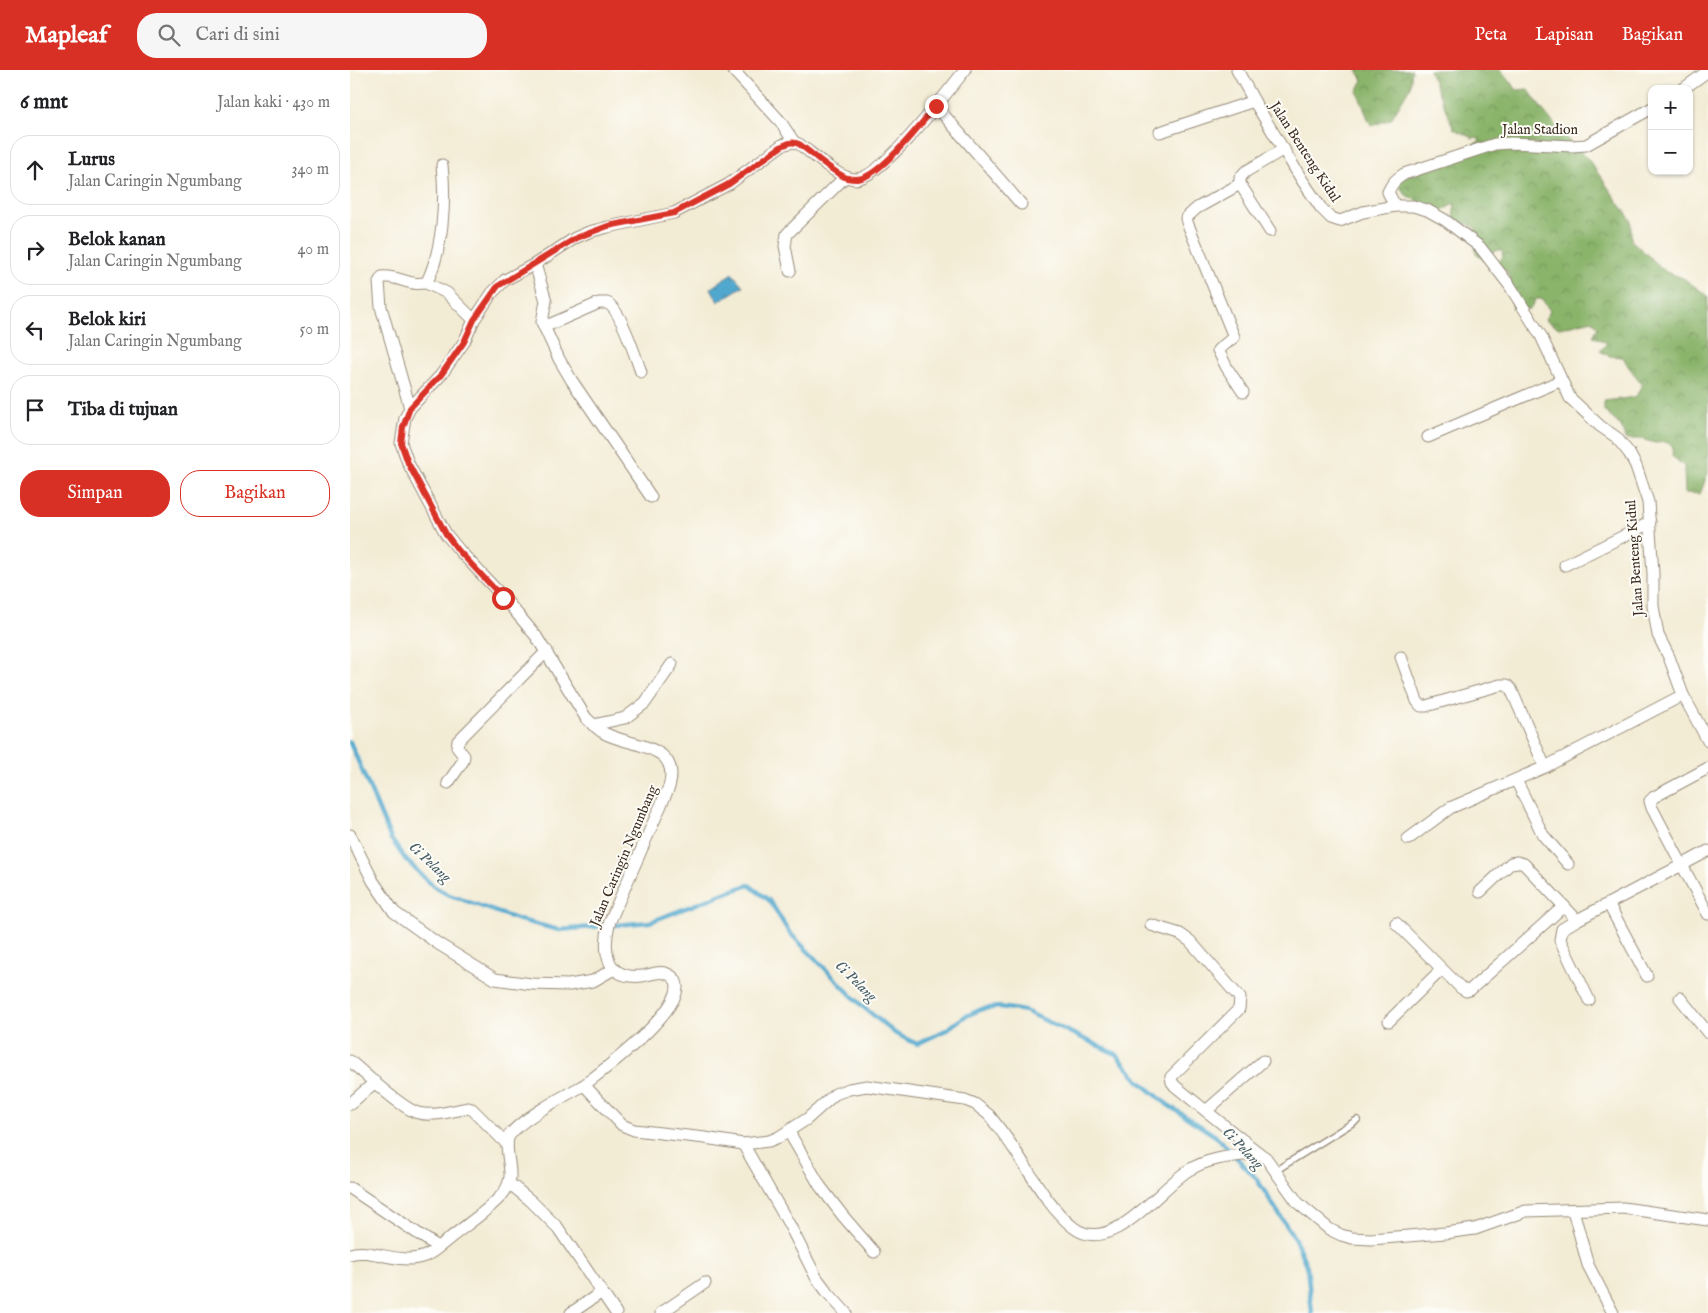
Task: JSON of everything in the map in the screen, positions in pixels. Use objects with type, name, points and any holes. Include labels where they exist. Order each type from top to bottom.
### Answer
[{"type":"street","points":[[733,70],[780,121],[794,142],[845,177],[857,180],[874,172],[899,148],[965,70]]},
{"type":"street","name":"Jalan Benteng Kidul","points":[[1237,70],[1254,101],[1321,208],[1331,218],[1340,221],[1364,212],[1395,206],[1413,206],[1427,210],[1464,233],[1480,247],[1510,286],[1541,336],[1560,381],[1573,403],[1616,437],[1629,452],[1643,484],[1648,502],[1653,573],[1653,606],[1658,635],[1684,695],[1708,741]]},
{"type":"street","points":[[1689,85],[1708,71]]},
{"type":"street","points":[[1160,132],[1254,101]]},
{"type":"street","points":[[936,106],[1021,204]]},
{"type":"street","name":"Jalan Stadion","points":[[1395,206],[1388,192],[1396,179],[1404,174],[1495,144],[1586,145],[1648,110]]},
{"type":"street","name":"Jalan Caringin Ngumbang","points":[[614,969],[609,961],[606,950],[606,934],[672,779],[671,768],[657,751],[605,734],[593,725],[574,699],[547,651],[525,622],[458,550],[446,534],[408,463],[401,443],[403,427],[410,408],[441,375],[464,342],[474,320],[498,286],[505,280],[589,232],[608,226],[674,213],[729,184],[782,146],[794,142]]},
{"type":"street","points":[[1270,231],[1240,184],[1240,178],[1242,174],[1284,149]]},
{"type":"street","points":[[426,283],[436,256],[443,216],[444,181],[442,165]]},
{"type":"street","points":[[790,271],[785,246],[787,234],[845,177]]},
{"type":"street","points":[[1240,184],[1192,211],[1186,218],[1234,337],[1218,350],[1243,392]]},
{"type":"street","points":[[535,264],[546,300],[542,322],[559,359],[572,382],[651,497]]},
{"type":"street","points":[[410,408],[381,306],[379,282],[382,277],[388,276],[412,283],[426,283],[447,293],[474,320]]},
{"type":"street","points":[[544,327],[599,303],[606,303],[618,317],[631,344],[641,372]]},
{"type":"street","points":[[1428,437],[1560,381]]},
{"type":"street","points":[[1565,565],[1650,522]]},
{"type":"street","points":[[448,783],[463,761],[464,756],[457,747],[458,741],[547,651]]},
{"type":"street","points":[[1401,656],[1417,702],[1421,706],[1500,685],[1511,689],[1545,767]]},
{"type":"street","points":[[593,725],[625,718],[645,703],[672,664]]},
{"type":"street","points":[[1408,839],[1450,808],[1545,767],[1684,695]]},
{"type":"street","points":[[1708,768],[1650,801],[1708,914]]},
{"type":"street","points":[[1516,780],[1543,835],[1568,864]]},
{"type":"street","points":[[350,835],[374,881],[394,912],[437,943],[495,979],[532,984],[569,985],[593,981],[614,969],[621,974],[631,976],[664,972],[671,976],[677,988],[676,996],[666,1012],[624,1053],[584,1085],[548,1105],[509,1135],[507,1144],[510,1163],[509,1183],[500,1197],[430,1253],[416,1258],[394,1258],[354,1252],[350,1254]]},
{"type":"street","points":[[1589,1000],[1560,940],[1562,929],[1708,851]]},
{"type":"street","points":[[1480,892],[1511,863],[1524,864],[1577,920]]},
{"type":"street","points":[[1609,904],[1647,976]]},
{"type":"street","points":[[1396,923],[1461,988],[1470,990],[1564,906]]},
{"type":"street","points":[[1151,925],[1180,934],[1190,941],[1240,998],[1239,1009],[1171,1077],[1172,1082],[1266,1158],[1298,1203],[1329,1229],[1352,1238],[1371,1239],[1445,1234],[1475,1229],[1526,1211],[1602,1208],[1623,1208],[1708,1220]]},
{"type":"street","points":[[1389,1021],[1442,969]]},
{"type":"street","points":[[1680,998],[1708,1034]]},
{"type":"street","points":[[1206,1110],[1263,1060]]},
{"type":"street","points":[[350,1061],[411,1110],[428,1114],[470,1108],[507,1144]]},
{"type":"street","points":[[350,1104],[374,1082]]},
{"type":"street","points":[[584,1085],[622,1125],[634,1130],[743,1144],[769,1141],[789,1132],[835,1094],[849,1088],[867,1086],[965,1100],[975,1104],[990,1115],[1051,1203],[1074,1228],[1085,1234],[1109,1233],[1139,1212],[1187,1170],[1204,1162],[1226,1157],[1259,1154]]},
{"type":"street","points":[[789,1132],[820,1186],[874,1252]]},
{"type":"street","points":[[743,1144],[790,1226],[816,1277],[846,1313]]},
{"type":"street","points":[[509,1183],[531,1201],[558,1228],[616,1313]]},
{"type":"street","points":[[350,1188],[438,1247]]},
{"type":"street","points":[[1573,1210],[1588,1265],[1613,1313]]},
{"type":"street","points":[[661,1313],[705,1283]]},
{"type":"street","points":[[571,1313],[602,1292]]},
{"type":"lane","points":[[1275,1170],[1357,1120]]},
{"type":"green space","points":[[1357,70],[1412,70],[1410,87],[1391,119],[1371,126],[1357,91],[1363,80]]},
{"type":"green space","points":[[1429,70],[1501,70],[1517,90],[1528,89],[1564,136],[1588,159],[1631,220],[1631,240],[1666,272],[1683,278],[1708,296],[1708,473],[1700,494],[1685,493],[1684,466],[1672,456],[1673,446],[1666,442],[1655,443],[1641,439],[1625,439],[1621,426],[1604,411],[1604,401],[1636,397],[1642,384],[1623,357],[1610,356],[1600,351],[1607,343],[1593,336],[1598,327],[1592,320],[1559,328],[1545,320],[1550,311],[1542,299],[1536,299],[1530,309],[1513,309],[1511,285],[1506,270],[1491,269],[1503,257],[1502,250],[1494,251],[1485,261],[1476,253],[1475,227],[1453,219],[1455,203],[1439,213],[1406,195],[1395,181],[1480,141],[1478,137],[1473,138],[1454,129]]},
{"type":"water","points":[[732,273],[743,286],[718,302],[711,288]]},
{"type":"waterway","name":"Ci Pelang","points":[[350,742],[391,839],[406,860],[433,886],[447,894],[516,919],[559,930],[650,922],[749,885],[770,901],[789,932],[861,1005],[896,1034],[917,1044],[946,1030],[964,1017],[982,1009],[1000,1007],[1025,1011],[1116,1054],[1139,1081],[1168,1105],[1217,1137],[1256,1178],[1295,1239],[1307,1267],[1312,1313]]},
{"type":"route","points":[[503,598],[458,550],[446,534],[408,463],[401,443],[405,418],[410,408],[441,375],[464,342],[474,320],[492,292],[505,280],[589,232],[608,226],[674,213],[729,184],[789,143],[799,144],[845,177],[857,180],[863,178],[874,172],[899,148],[936,106]]}]
